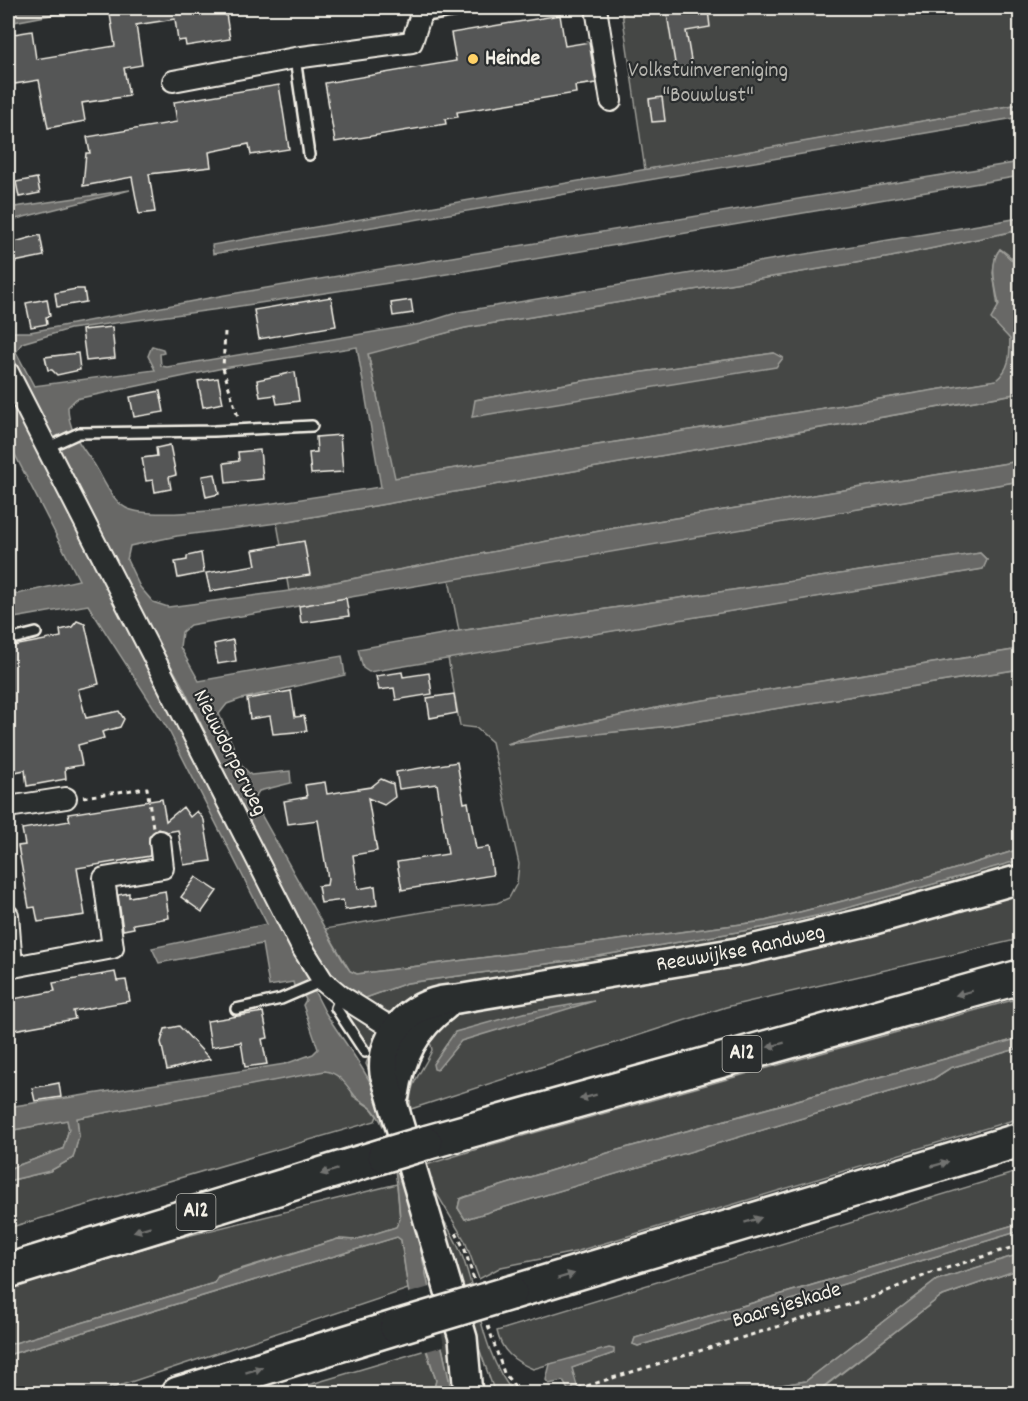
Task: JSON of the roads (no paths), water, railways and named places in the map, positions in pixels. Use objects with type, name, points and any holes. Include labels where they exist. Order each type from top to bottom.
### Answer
[{"type":"highway","name":"A12","points":[[8,1271],[425,1143],[1020,977]]},
{"type":"highway","points":[[178,1394],[1020,1140]]},
{"type":"main road","name":"Reeuwijkse Randweg","points":[[468,1394],[463,1338],[393,1103],[404,1036],[457,999],[743,951],[867,922],[1020,879]]},
{"type":"main road","name":"Reeuwijkse Randweg","points":[[463,1338],[483,1375],[488,1394]]},
{"type":"street","points":[[596,8],[611,101]]},
{"type":"street","points":[[173,81],[295,58],[412,42],[420,12]]},
{"type":"street","name":"Nieuwdorperweg","points":[[8,372],[49,447],[321,982],[404,1036]]},
{"type":"street","points":[[8,807],[66,798]]},
{"type":"street","points":[[8,915],[10,967],[113,948],[104,878],[164,868],[160,841]]},
{"type":"lane","points":[[420,12],[476,8]]},
{"type":"lane","points":[[295,58],[309,155]]},
{"type":"lane","points":[[49,447],[79,433],[242,430],[312,426]]},
{"type":"lane","points":[[8,640],[36,633]]},
{"type":"lane","points":[[236,1009],[281,999],[321,982]]},
{"type":"lane","points":[[341,996],[336,1008],[365,1052]]},
{"type":"place","name":"Heinde","points":[[473,59]]},
{"type":"park label","name":"Volkstuinvereniging \"Bouwlust\"","points":[[708,84]]}]
